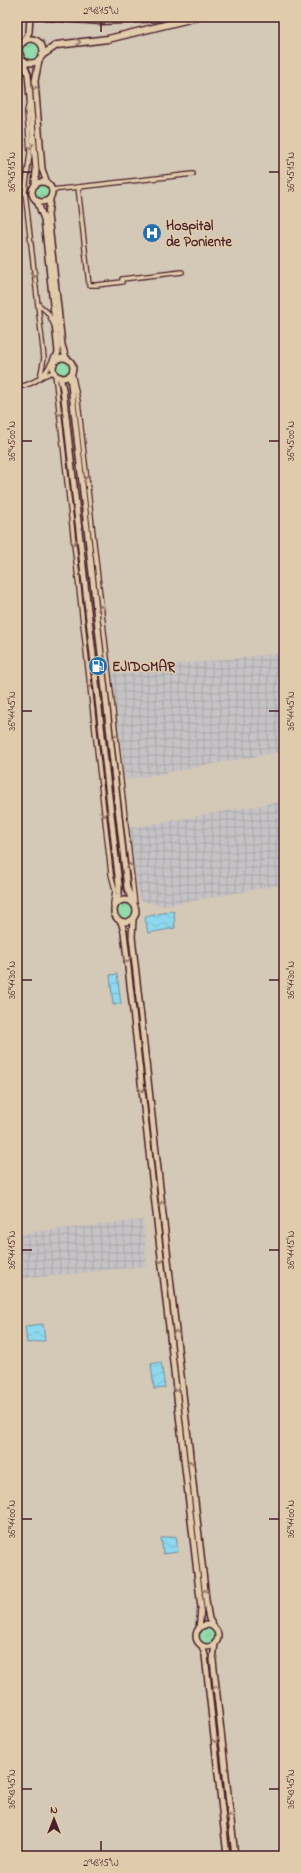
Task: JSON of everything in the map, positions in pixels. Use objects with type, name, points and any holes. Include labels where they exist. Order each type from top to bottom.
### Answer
[{"type":"highway","points":[[47,17],[101,21],[128,21],[177,17]]},
{"type":"highway","points":[[41,57],[57,45],[108,39],[198,17]]},
{"type":"main road","points":[[30,17],[30,31],[32,38],[41,45],[41,57],[35,81],[42,169],[47,183],[52,190],[48,215],[62,346],[66,358],[72,365],[71,373],[127,888],[136,913],[133,919],[133,944],[207,1608],[209,1619],[217,1635],[213,1660],[234,1856]]},
{"type":"main road","points":[[30,31],[20,48],[19,55],[28,74],[30,93],[36,170],[32,194],[37,201],[44,219],[58,352],[52,365],[63,390],[119,885],[119,894],[115,909],[116,917],[121,922],[124,932],[201,1608],[199,1629],[196,1637],[202,1646],[205,1655],[228,1856]]},
{"type":"main road","points":[[23,43],[29,40],[36,41]]},
{"type":"main road","points":[[19,55],[28,63],[41,57]]},
{"type":"main road","points":[[34,185],[40,182],[47,183]]},
{"type":"main road","points":[[37,201],[44,202],[50,199]]},
{"type":"main road","points":[[52,365],[60,358],[66,358]]},
{"type":"main road","points":[[56,374],[65,378],[71,373]]},
{"type":"main road","points":[[115,909],[124,900],[134,904]]},
{"type":"main road","points":[[121,922],[127,922],[133,919]]},
{"type":"main road","points":[[199,1629],[205,1626],[215,1629]]},
{"type":"main road","points":[[202,1646],[209,1647],[215,1643]]},
{"type":"street","points":[[30,93],[27,110],[30,153],[25,192],[44,358],[40,378]]},
{"type":"street","points":[[52,190],[193,174]]},
{"type":"street","points":[[78,188],[89,285],[122,282],[122,279],[182,272]]},
{"type":"street","points":[[38,304],[48,313],[55,327]]},
{"type":"street","points":[[17,387],[32,384],[40,378],[52,365],[57,345]]},
{"type":"street","points":[[40,378],[56,374]]},
{"type":"shaded area","points":[[284,653],[284,751],[125,780],[112,671]]},
{"type":"shaded area","points":[[284,801],[284,884],[164,906],[142,901],[140,899],[136,882],[130,828]]},
{"type":"shaded area","points":[[143,1220],[147,1266],[20,1279],[17,1254],[17,1234]]},
{"type":"green space","points":[[31,41],[38,44],[41,51],[38,58],[31,61],[24,58],[21,51],[24,44]]},
{"type":"green space","points":[[42,183],[48,186],[51,192],[48,198],[42,201],[36,198],[33,192],[36,186]]},
{"type":"green space","points":[[63,358],[69,361],[72,367],[69,373],[63,376],[57,373],[54,367],[57,361]]},
{"type":"green space","points":[[126,901],[133,904],[136,911],[133,918],[126,921],[119,918],[116,911],[119,904]]},
{"type":"green space","points":[[207,1627],[213,1630],[216,1636],[213,1642],[207,1645],[201,1642],[198,1636],[201,1630]]},
{"type":"water","points":[[171,911],[174,912],[175,928],[148,933],[145,917]]},
{"type":"water","points":[[117,974],[121,1004],[113,1005],[110,975]]},
{"type":"water","points":[[43,1324],[45,1341],[27,1343],[25,1326]]},
{"type":"water","points":[[161,1362],[165,1388],[154,1389],[151,1364]]},
{"type":"water","points":[[176,1536],[178,1552],[163,1554],[161,1538]]},
{"type":"place","name":"Hospital de Poniente","points":[[152,233]]},
{"type":"place","name":"EJIDOMAR","points":[[98,666]]}]
